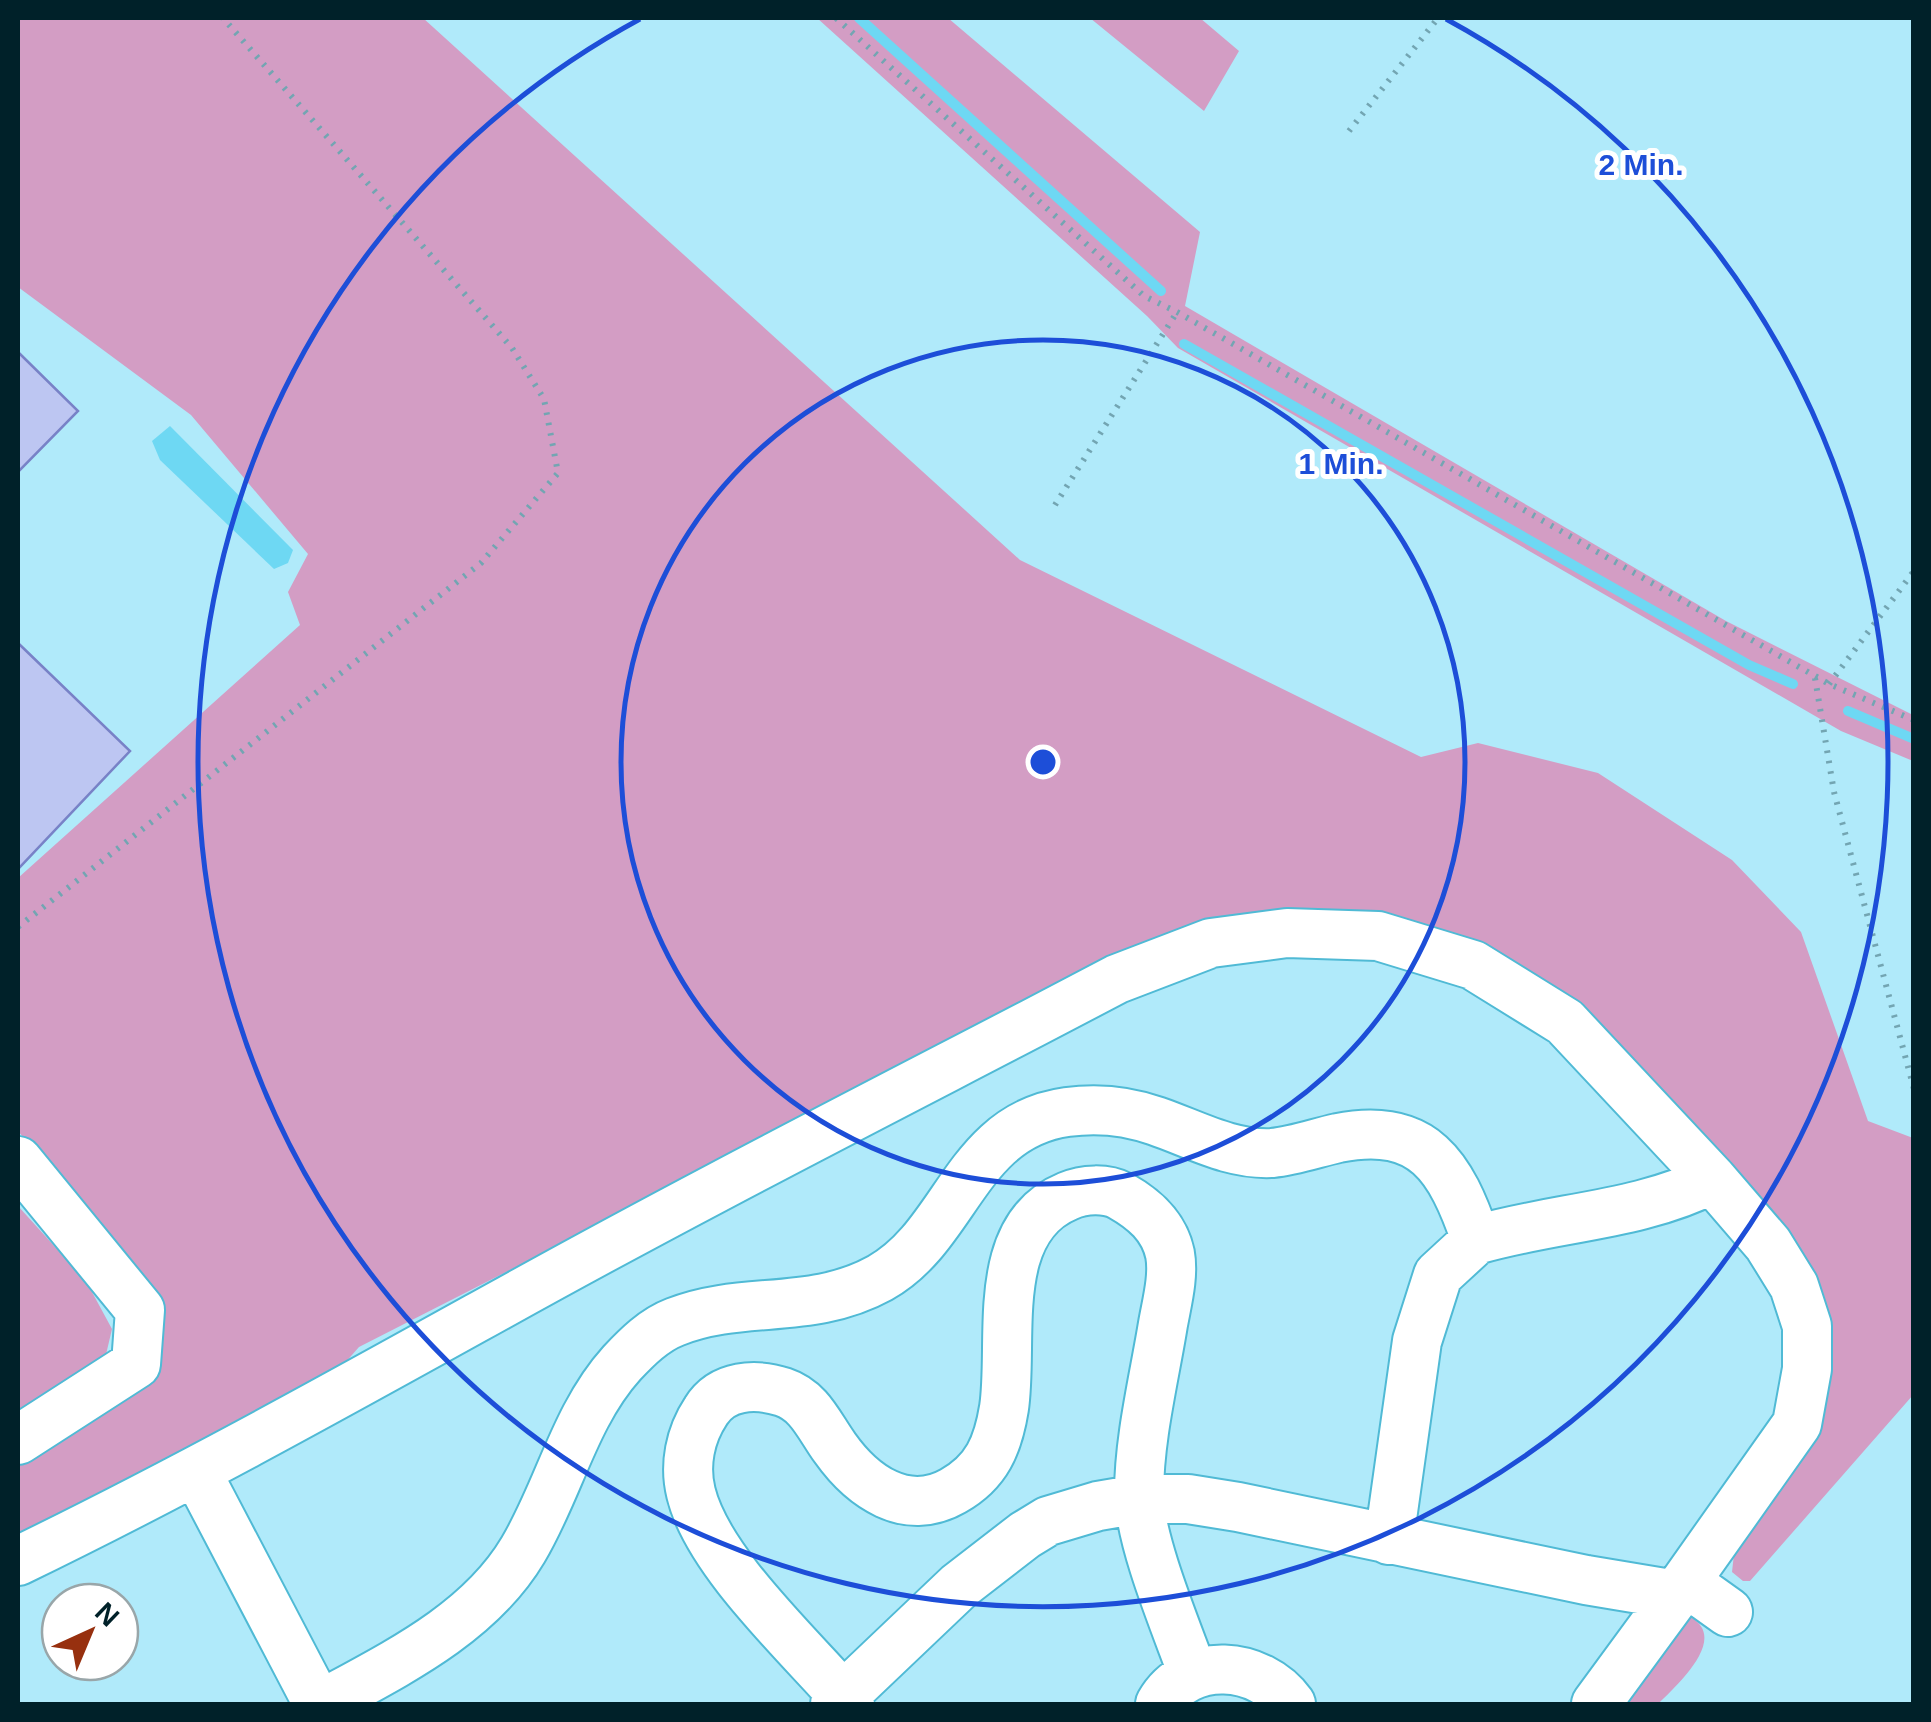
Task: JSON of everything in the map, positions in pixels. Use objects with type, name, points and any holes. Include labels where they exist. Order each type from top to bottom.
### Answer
[{"type":"lane","points":[[18,1561],[196,1472],[392,1368],[514,1297],[1117,979],[1210,943],[1286,932],[1378,936],[1473,965],[1564,1022],[1768,1244],[1794,1286],[1807,1326],[1807,1369],[1797,1424],[1596,1704]]},
{"type":"lane","points":[[196,1472],[320,1704],[433,1640],[470,1612],[500,1580],[522,1552],[603,1388],[650,1336],[675,1322],[706,1314],[831,1299],[884,1276],[917,1248],[976,1166],[1025,1124],[1064,1112],[1102,1110],[1154,1120],[1234,1149],[1271,1153],[1371,1134],[1395,1135],[1418,1143],[1436,1160],[1455,1186],[1476,1240]]},
{"type":"lane","points":[[18,1160],[140,1310],[136,1364],[18,1440]]},
{"type":"lane","points":[[1389,1540],[1409,1388],[1422,1324],[1438,1276],[1476,1240],[1517,1228],[1655,1202],[1712,1179]]},
{"type":"lane","points":[[1291,1704],[1282,1691],[1252,1674],[1224,1668],[1176,1689],[1165,1596],[1139,1499],[1168,1295],[1170,1254],[1160,1228],[1140,1208],[1115,1193],[1082,1190],[1056,1201],[1036,1220],[1023,1241],[1010,1290],[1004,1405],[998,1438],[986,1465],[944,1497],[902,1500],[877,1491],[836,1449],[802,1401],[780,1391],[727,1390],[702,1418],[688,1460],[691,1492],[700,1517],[738,1577],[843,1702],[959,1586],[1025,1535],[1048,1521],[1139,1499],[1221,1504],[1389,1540],[1681,1588],[1728,1612]]},
{"type":"path","points":[[18,927],[481,563],[558,473],[544,399],[512,348],[223,18]]},
{"type":"path","points":[[836,18],[1144,296],[1814,676],[1914,720]]},
{"type":"path","points":[[1349,132],[1438,18]]},
{"type":"path","points":[[1055,505],[1178,312]]},
{"type":"path","points":[[1829,684],[1914,571]]},
{"type":"path","points":[[1814,676],[1834,792],[1914,1089]]},
{"type":"shaded area","points":[[18,18],[423,18],[1020,560],[1421,757],[1478,743],[1598,773],[1732,860],[1801,932],[1868,1121],[1913,1138],[1913,1395],[1750,1581],[1743,1581],[1732,1572],[1734,1554],[1793,1473],[1822,1423],[1830,1381],[1832,1331],[1820,1286],[1794,1245],[1588,1018],[1280,919],[567,1241],[359,1347],[327,1375],[18,1535],[18,1445],[158,1371],[157,1304],[18,1131],[18,878],[300,625],[288,592],[308,554],[191,415],[18,287]]},
{"type":"shaded area","points":[[817,18],[948,18],[1200,232],[1185,306],[1726,621],[1913,715],[1913,761],[1841,731],[1178,348]]},
{"type":"shaded area","points":[[1090,18],[1200,18],[1239,51],[1204,111]]},
{"type":"shaded area","points":[[18,1206],[86,1281],[112,1329],[104,1363],[18,1426]]},
{"type":"shaded area","points":[[1690,1617],[1701,1626],[1704,1637],[1702,1649],[1687,1674],[1658,1704],[1621,1704]]},
{"type":"water","points":[[170,426],[293,550],[288,563],[274,569],[160,460],[152,441]]},
{"type":"building","points":[[18,352],[78,411],[18,472]]},
{"type":"building","points":[[18,643],[130,751],[18,869]]},
{"type":"waterway","points":[[859,18],[1161,291]]},
{"type":"waterway","points":[[1184,344],[1749,665],[1793,684]]},
{"type":"waterway","points":[[1848,711],[1914,739]]}]
